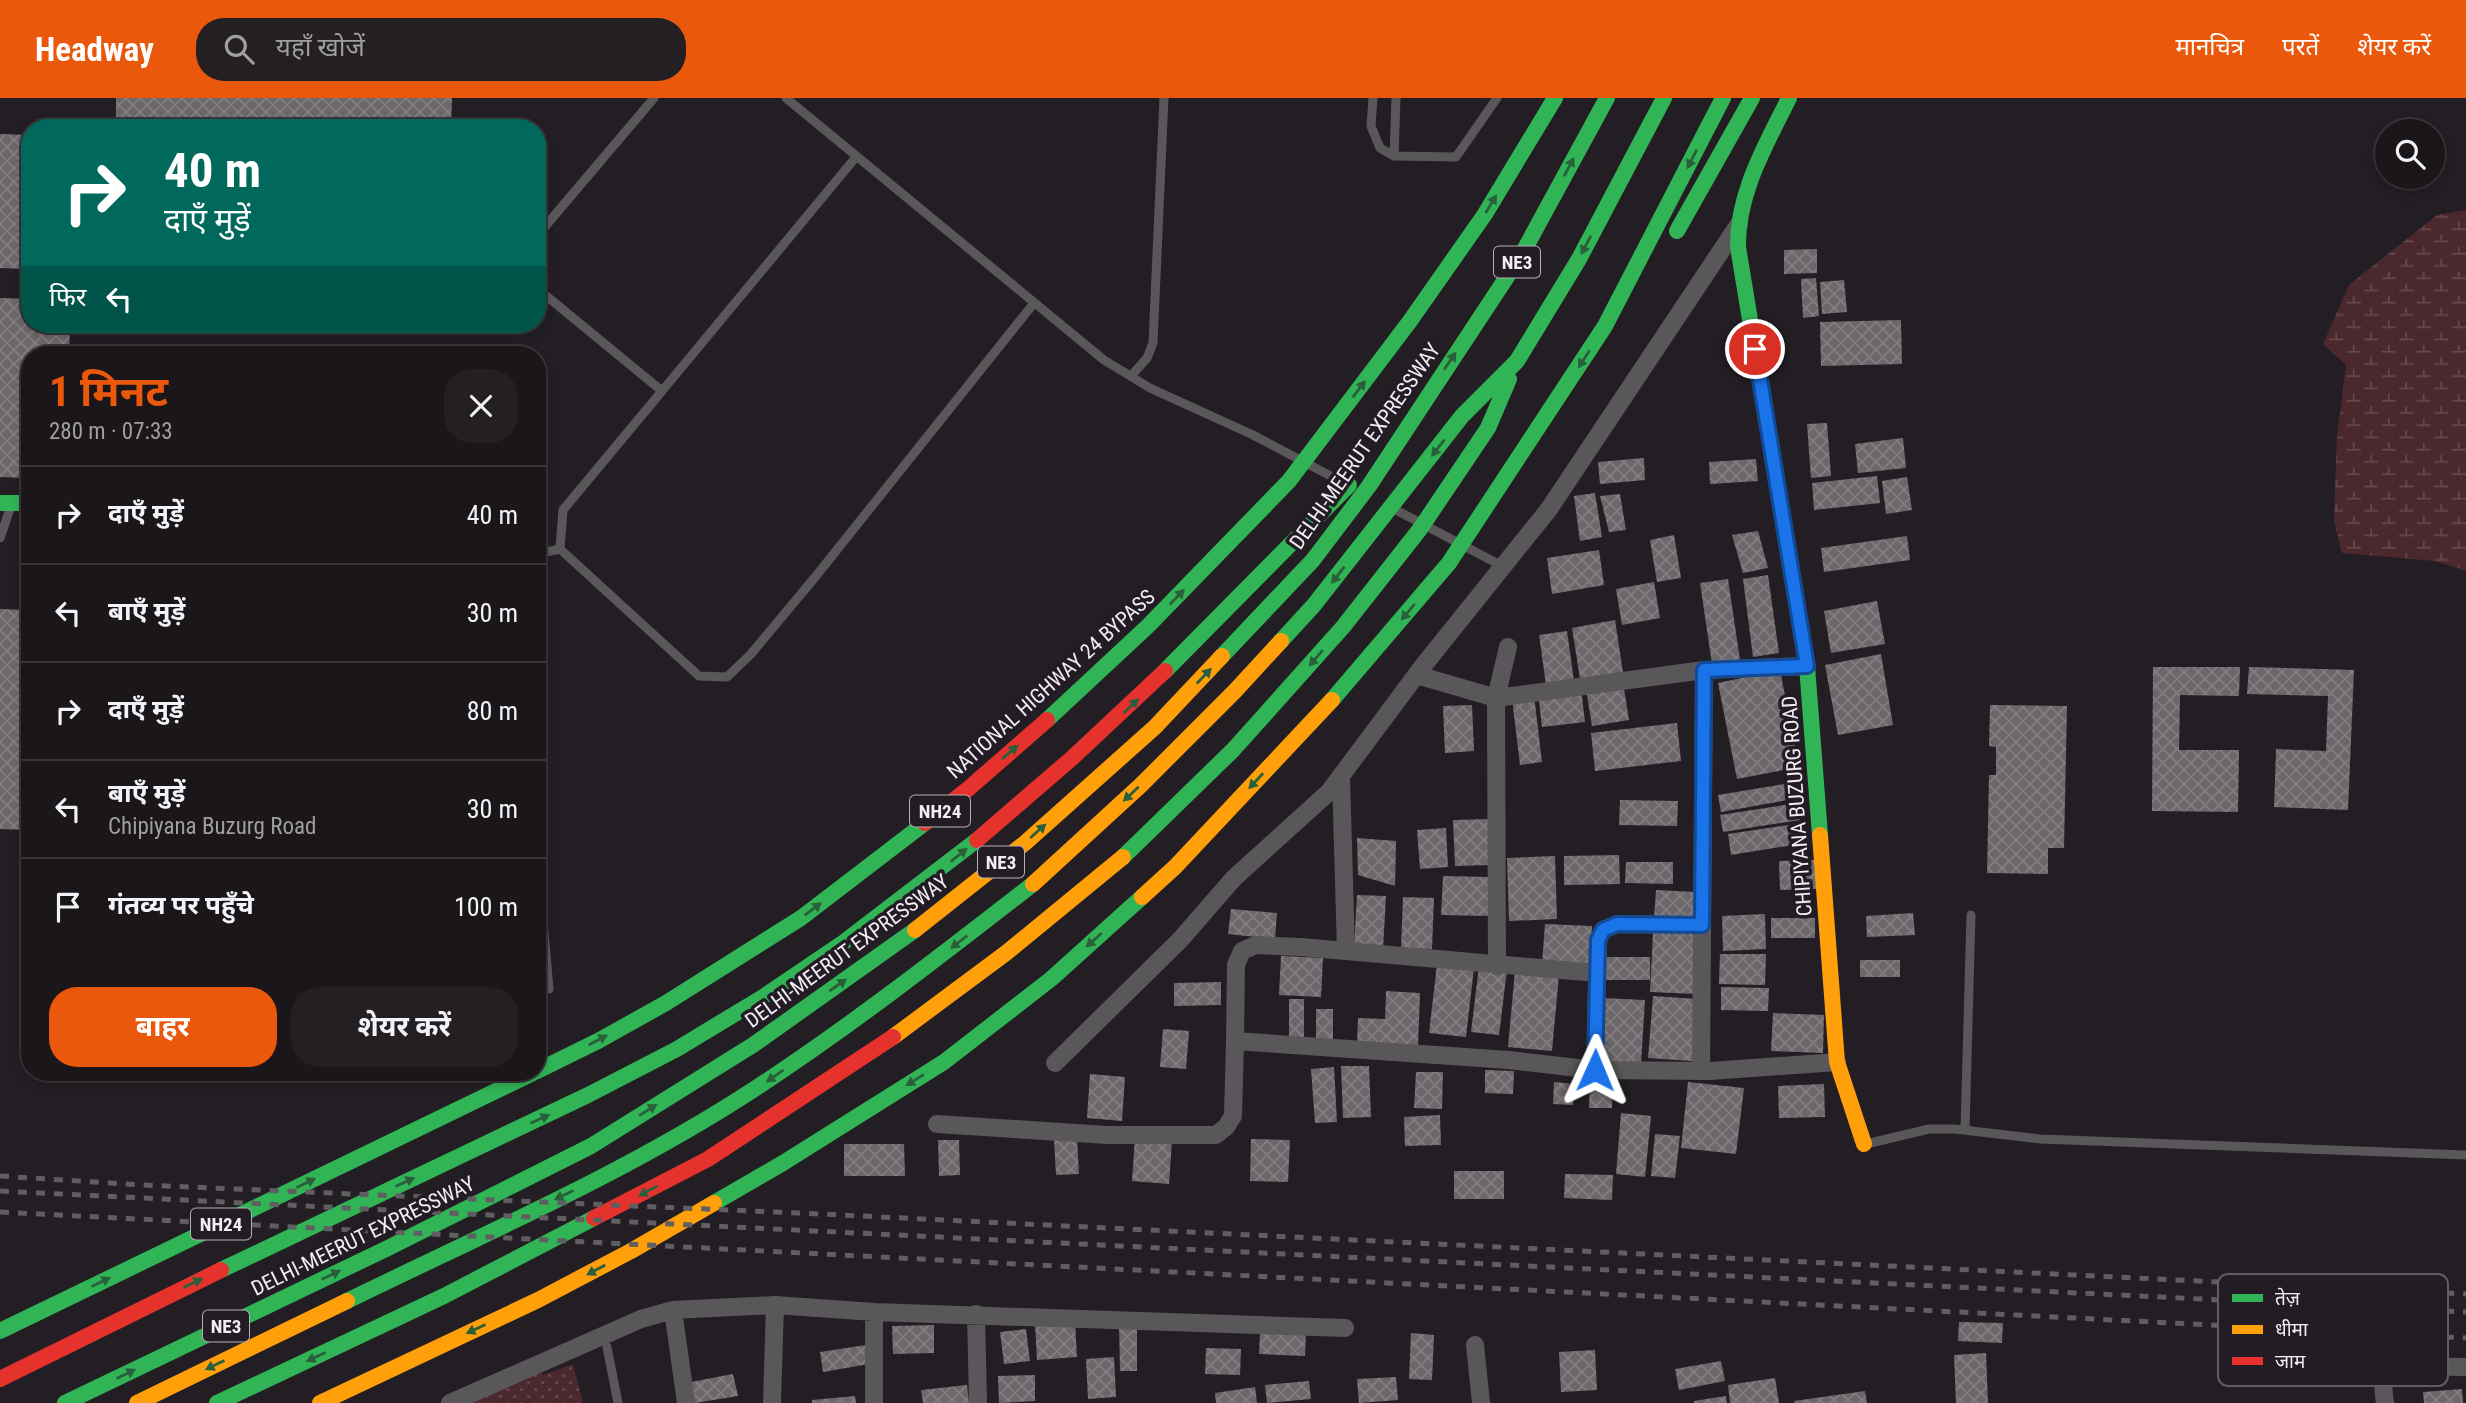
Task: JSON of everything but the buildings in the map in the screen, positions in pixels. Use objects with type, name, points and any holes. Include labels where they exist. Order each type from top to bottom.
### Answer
[{"type":"main road","name":"NATIONAL HIGHWAY 24 BYPASS","points":[[546,1067],[598,1041],[801,918],[968,789],[1148,626],[1289,481],[1410,321],[1485,214],[1555,98]]},
{"type":"main road","name":"DELHI-MEERUT EXPRESSWAY","points":[[65,1403],[388,1248],[591,1146],[753,1045],[902,941],[1025,843],[1164,717],[1313,560],[1353,508],[1366,484],[1522,254],[1606,98]]},
{"type":"main road","name":"NE3","points":[[137,1403],[625,1165],[755,1089],[904,984],[1040,879],[1141,785],[1314,605],[1462,416],[1517,361],[1579,258],[1664,98]]},
{"type":"main road","points":[[320,1403],[538,1300],[653,1239],[783,1163],[954,1054],[1051,979],[1175,867],[1315,720],[1451,559],[1605,326],[1723,98]]},
{"type":"main road","points":[[1627,285],[1667,246],[1752,98]]},
{"type":"main road","name":"CHIPIYANA BUZURG ROAD","points":[[1789,98],[1752,178],[1740,214],[1740,266],[1769,424],[1807,666],[1837,1062],[1864,1144]]},
{"type":"main road","points":[[218,1403],[444,1296],[708,1158],[873,1052],[1006,953],[1124,856],[1233,750],[1343,627],[1420,529],[1488,428],[1517,361]]},
{"type":"main road","points":[[0,1379],[255,1253],[618,1082],[761,999],[838,948],[914,892],[1008,816],[1129,708],[1336,498],[1366,484]]},
{"type":"main road","name":"NATIONAL HIGHWAY 24 BYPASS","points":[[0,1331],[517,1081]]},
{"type":"street","points":[[1055,1063],[1180,940],[1234,878],[1309,812],[1341,777],[1417,675],[1549,509],[1740,223]]},
{"type":"street","points":[[1497,966],[1496,698],[1508,647]]},
{"type":"street","points":[[1417,675],[1496,698],[1704,670],[1807,666]]},
{"type":"street","points":[[1702,1071],[1704,670]]},
{"type":"street","points":[[1341,777],[1346,951]]},
{"type":"street","points":[[1595,1070],[1598,940],[1603,930],[1617,924],[1702,925]]},
{"type":"street","points":[[937,1124],[1107,1135],[1216,1135],[1226,1127],[1233,1116],[1236,965],[1242,951],[1256,945],[1597,973]]},
{"type":"street","points":[[1235,1041],[1509,1060],[1595,1070],[1702,1071],[1837,1062]]},
{"type":"street","points":[[772,1403],[775,1305]]},
{"type":"street","points":[[450,1403],[606,1341],[641,1319],[673,1310],[775,1305],[874,1312],[1345,1328]]},
{"type":"street","points":[[673,1310],[686,1403]]},
{"type":"street","points":[[874,1312],[874,1403]]},
{"type":"street","points":[[976,1314],[978,1403]]},
{"type":"street","points":[[1475,1345],[1481,1403]]},
{"type":"street","points":[[2448,1367],[2466,1367]]},
{"type":"lane","points":[[546,225],[654,98]]},
{"type":"lane","points":[[786,98],[1104,360],[1131,376],[1253,435],[1366,484]]},
{"type":"lane","points":[[1131,376],[1147,358],[1153,343],[1164,98]]},
{"type":"lane","points":[[1373,98],[1371,126],[1380,148],[1394,156],[1456,157],[1497,98]]},
{"type":"lane","points":[[1394,156],[1396,98]]},
{"type":"lane","points":[[560,549],[563,510],[856,157]]},
{"type":"lane","points":[[546,297],[662,391]]},
{"type":"lane","points":[[560,549],[699,676],[727,677],[751,654],[816,576],[1034,303]]},
{"type":"lane","points":[[1379,502],[1504,567]]},
{"type":"lane","points":[[0,538],[6,503]]},
{"type":"lane","points":[[546,552],[560,549]]},
{"type":"lane","points":[[1965,1130],[1971,915]]},
{"type":"lane","points":[[546,955],[549,989]]},
{"type":"lane","points":[[1864,1144],[1929,1129],[1965,1130],[2040,1139],[2466,1155]]},
{"type":"lane","points":[[606,1341],[618,1403]]},
{"type":"green space","points":[[2466,210],[2466,571],[2435,561],[2342,553],[2334,520],[2337,436],[2346,365],[2323,344],[2349,285],[2437,215]]},
{"type":"green space","points":[[573,1364],[583,1403],[469,1403],[539,1369],[543,1375]]},
{"type":"railway","points":[[0,1176],[142,1185],[799,1213],[2218,1282]]},
{"type":"railway","points":[[0,1191],[2218,1300]]},
{"type":"railway","points":[[0,1212],[2218,1325]]},
{"type":"railway","points":[[2448,1293],[2466,1294]]},
{"type":"railway","points":[[2448,1311],[2466,1312]]},
{"type":"railway","points":[[2448,1337],[2466,1338]]},
{"type":"traffic: fast","points":[[1047,720],[1148,626],[1289,481],[1410,321],[1485,214],[1555,98]]},
{"type":"traffic: fast","points":[[1222,656],[1313,560],[1369,486],[1522,254],[1607,98]]},
{"type":"traffic: fast","points":[[1281,641],[1314,605],[1462,416],[1517,361],[1579,259],[1664,98]]},
{"type":"traffic: fast","points":[[1332,700],[1449,563],[1605,326],[1723,98]]},
{"type":"traffic: fast","points":[[1677,231],[1752,98]]},
{"type":"traffic: fast","points":[[1789,98],[1754,170],[1742,208],[1738,247],[1807,666],[1820,835]]},
{"type":"traffic: fast","points":[[1123,857],[1233,750],[1343,627],[1420,529],[1488,428],[1509,379]]},
{"type":"traffic: fast","points":[[1165,671],[1349,485]]},
{"type":"traffic: fast","points":[[0,503],[21,503]]},
{"type":"traffic: fast","points":[[546,1067],[666,1003],[801,918],[925,823]]},
{"type":"traffic: fast","points":[[221,1270],[588,1095],[677,1049],[763,997],[844,942],[977,840]]},
{"type":"traffic: fast","points":[[347,1301],[555,1201],[707,1119],[792,1064],[862,1014],[1033,884]]},
{"type":"traffic: fast","points":[[714,1203],[944,1062],[1051,979],[1142,897]]},
{"type":"traffic: fast","points":[[65,1403],[388,1248],[591,1146],[753,1045],[915,930]]},
{"type":"traffic: fast","points":[[0,1331],[516,1081]]},
{"type":"traffic: fast","points":[[217,1403],[444,1296],[594,1218]]},
{"type":"traffic: slow","points":[[1033,884],[1141,785],[1281,641]]},
{"type":"traffic: slow","points":[[915,930],[1025,843],[1155,727],[1222,656]]},
{"type":"traffic: slow","points":[[1142,897],[1175,867],[1332,700]]},
{"type":"traffic: slow","points":[[1820,835],[1837,1062],[1864,1144]]},
{"type":"traffic: slow","points":[[893,1037],[1006,953],[1123,857]]},
{"type":"traffic: slow","points":[[320,1403],[538,1300],[714,1203]]},
{"type":"traffic: slow","points":[[137,1403],[347,1301]]},
{"type":"traffic: jam","points":[[977,840],[1071,759],[1165,671]]},
{"type":"traffic: jam","points":[[925,823],[1047,720]]},
{"type":"traffic: jam","points":[[594,1218],[708,1159],[893,1037]]},
{"type":"traffic: jam","points":[[0,1379],[221,1270]]},
{"type":"route","points":[[1595,1070],[1598,940],[1603,930],[1617,924],[1702,925],[1704,670],[1807,666],[1755,349]]}]
